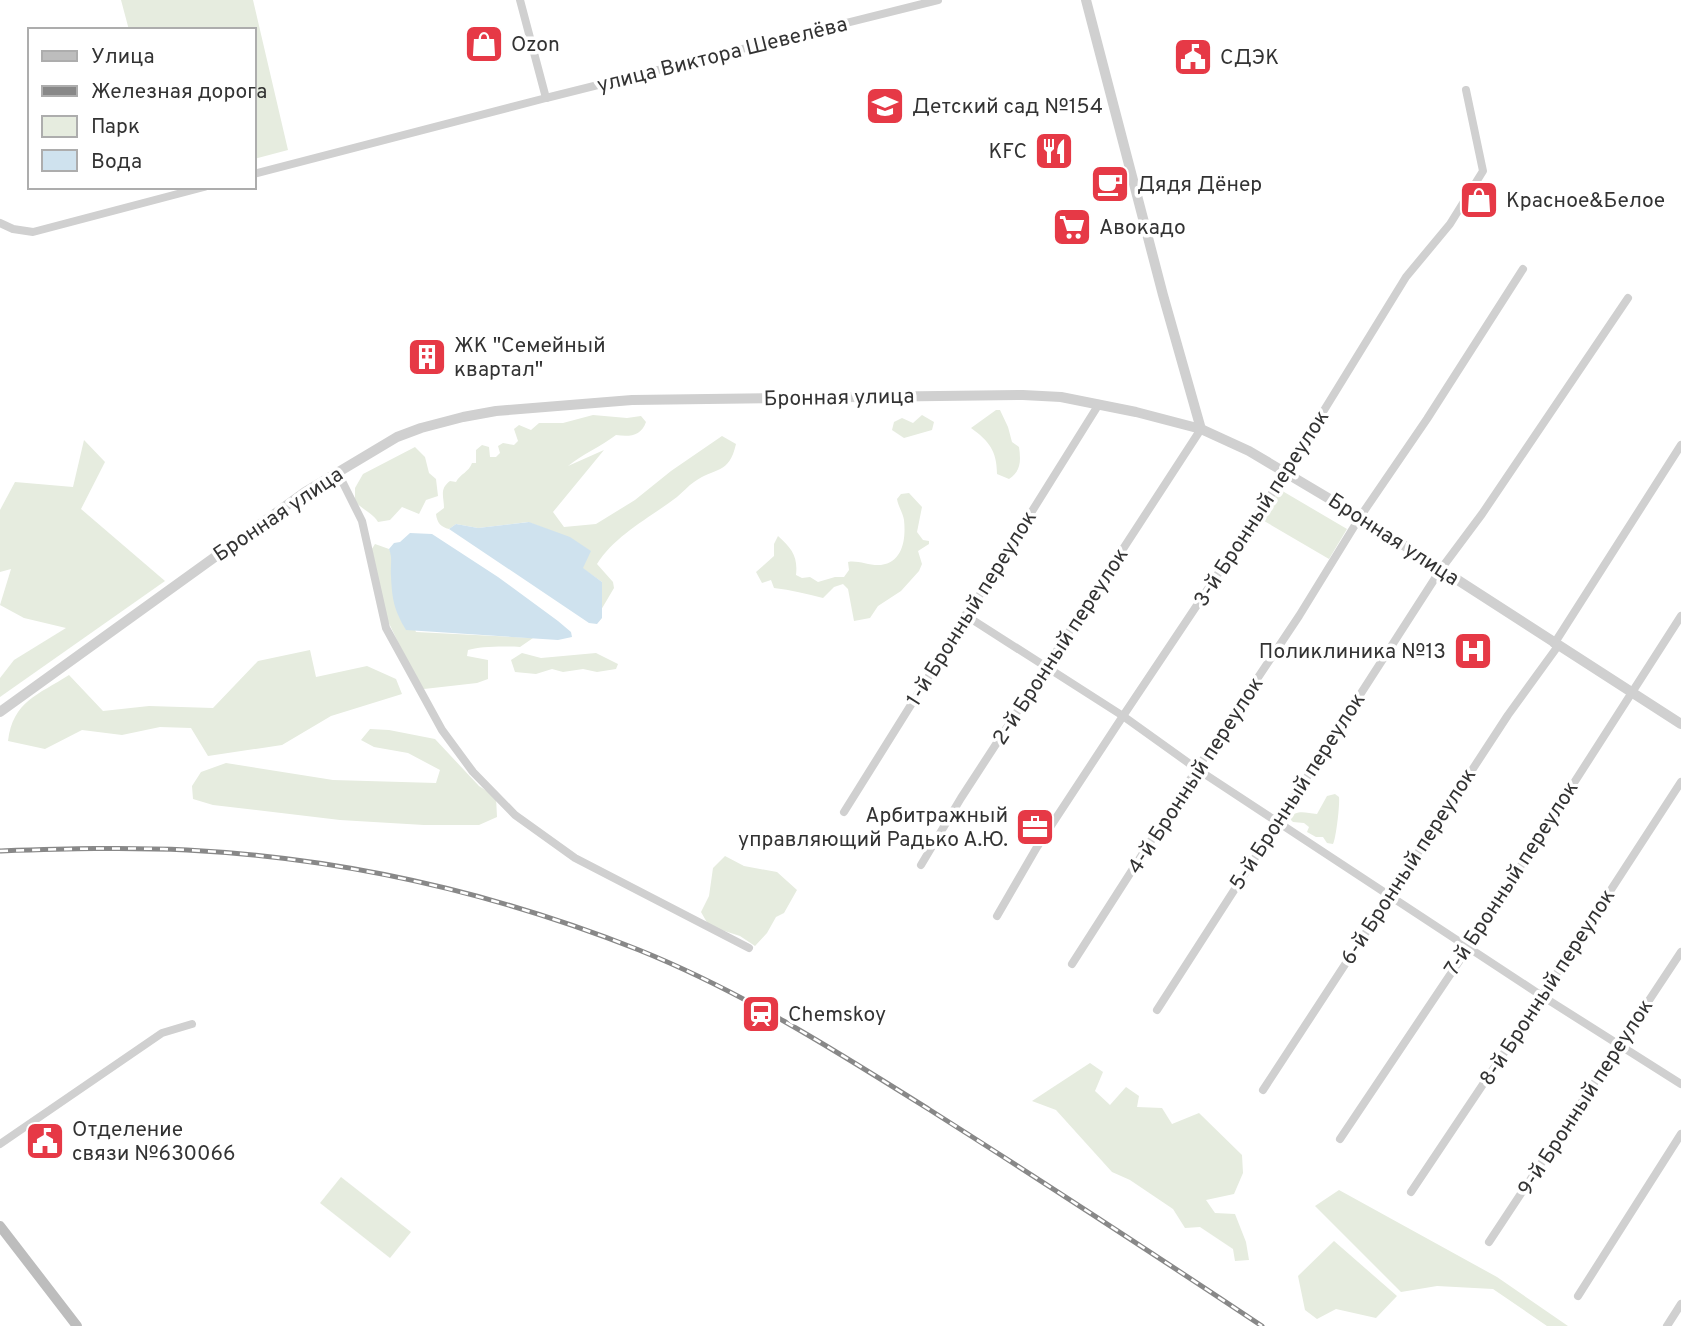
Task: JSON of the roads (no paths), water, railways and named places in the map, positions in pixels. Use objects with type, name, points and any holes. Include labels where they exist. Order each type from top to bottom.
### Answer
[{"type":"main road","points":[[0,1226],[77,1326]]},
{"type":"street","points":[[520,0],[546,98]]},
{"type":"street","name":"улица Виктора Шевелёва","points":[[256,173],[938,0]]},
{"type":"street","points":[[1086,0],[1201,429]]},
{"type":"street","name":"3-й Бронный переулок","points":[[996,916],[1037,847],[1286,472],[1406,277],[1450,224],[1483,171],[1466,90]]},
{"type":"street","points":[[0,223],[13,229],[33,232],[196,189]]},
{"type":"street","name":"4-й Бронный переулок","points":[[1072,964],[1299,616],[1360,517],[1524,269]]},
{"type":"street","name":"5-й Бронный переулок","points":[[1157,1010],[1441,569],[1482,514],[1629,298]]},
{"type":"street","name":"Бронная улица","points":[[0,712],[305,492],[397,437],[421,428],[465,416],[541,406],[632,400],[1023,395],[1062,397],[1099,404],[1201,429],[1249,451],[1360,517],[1681,724]]},
{"type":"street","name":"1-й Бронный переулок","points":[[844,812],[1099,404]]},
{"type":"street","name":"2-й Бронный переулок","points":[[920,865],[1201,429]]},
{"type":"street","name":"6-й Бронный переулок","points":[[1263,1090],[1389,894],[1556,645],[1681,445]]},
{"type":"street","points":[[338,473],[362,521],[386,628],[442,730],[473,772],[515,815],[575,858],[749,948]]},
{"type":"street","points":[[965,615],[1123,716],[1198,769],[1468,948],[1681,1084]]},
{"type":"street","name":"7-й Бронный переулок","points":[[1340,1139],[1468,948],[1681,616]]},
{"type":"street","name":"8-й Бронный переулок","points":[[1411,1192],[1681,782]]},
{"type":"street","name":"9-й Бронный переулок","points":[[1489,1242],[1681,952]]},
{"type":"street","points":[[0,1144],[162,1033],[192,1024]]},
{"type":"street","points":[[1578,1296],[1681,1135]]},
{"type":"street","points":[[1667,1326],[1681,1304]]},
{"type":"water","points":[[529,522],[570,537],[591,551],[583,568],[602,582],[602,618],[597,624],[589,623],[449,529],[456,524],[478,528]]},
{"type":"water","points":[[410,533],[432,534],[498,577],[558,621],[571,632],[572,637],[558,640],[406,630],[393,598],[389,549]]},
{"type":"railway","points":[[0,851],[164,849],[303,861],[360,870],[474,895],[529,911],[639,950],[715,984],[824,1045],[1014,1163],[1262,1326]]},
{"type":"place","name":"Ozon","points":[[484,44]]},
{"type":"place","name":"СДЭК","points":[[1193,57]]},
{"type":"place","name":"Детский сад №154","points":[[885,106]]},
{"type":"place","name":"KFC","points":[[1054,151]]},
{"type":"place","name":"Дядя Дёнер","points":[[1110,184]]},
{"type":"place","name":"Красное&Белое","points":[[1479,200]]},
{"type":"place","name":"Авокадо","points":[[1072,227]]},
{"type":"place","name":"ЖК \"Семейный квартал\"","points":[[427,357]]},
{"type":"place","name":"Поликлиника №13","points":[[1473,651]]},
{"type":"place","name":"Арбитражный управляющий Радько А.Ю.","points":[[1035,827]]},
{"type":"place","name":"Chemskoy","points":[[761,1014]]},
{"type":"place","name":"Отделение связи №630066","points":[[45,1141]]}]
